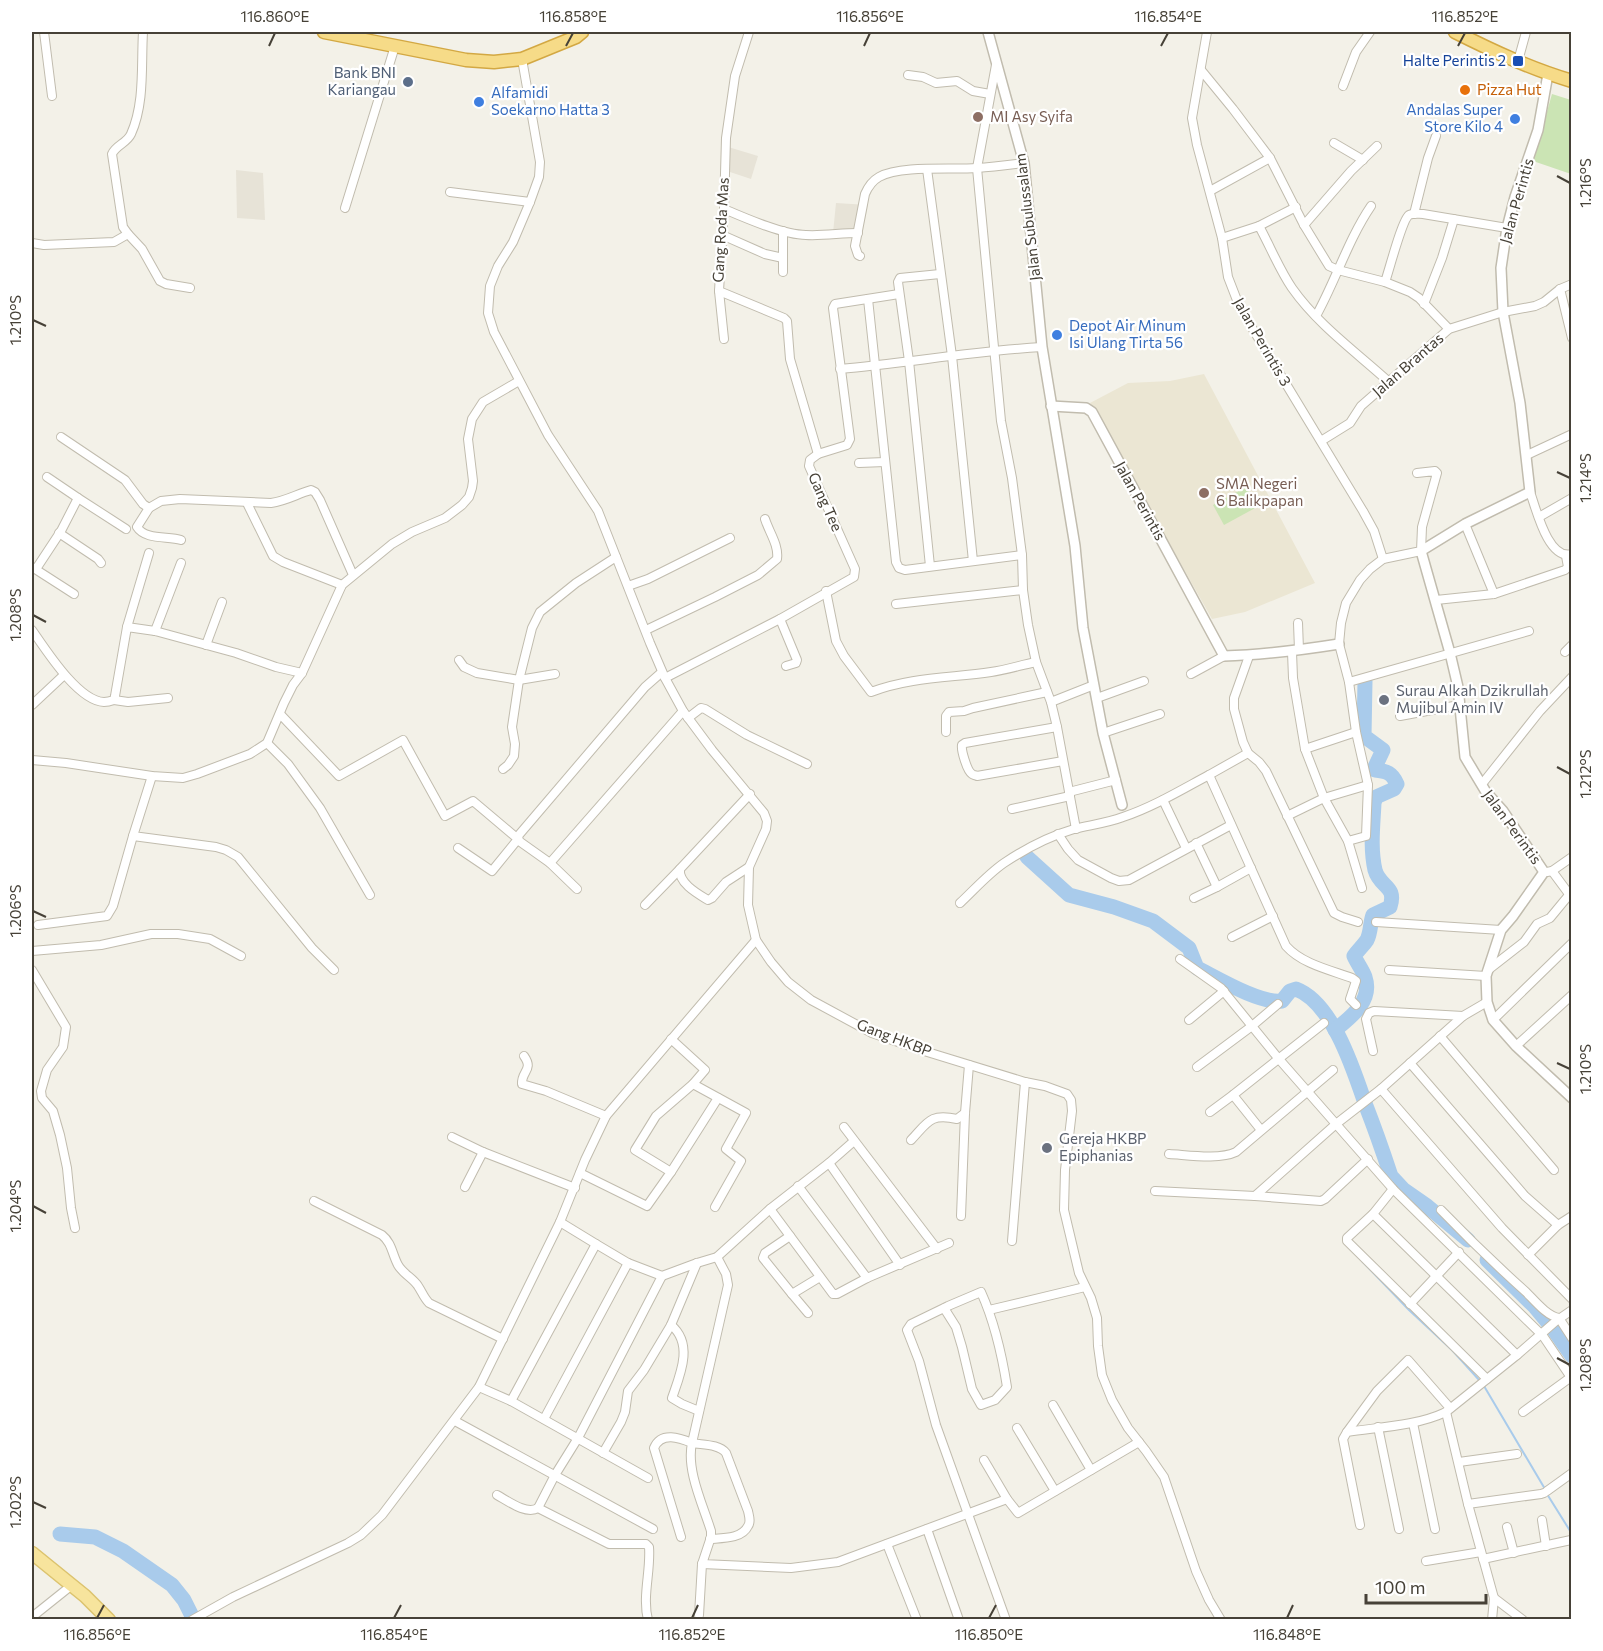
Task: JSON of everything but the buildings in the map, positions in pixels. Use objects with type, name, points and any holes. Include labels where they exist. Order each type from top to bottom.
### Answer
[{"type":"highway","points":[[324,32],[466,60],[494,62],[522,59],[576,37],[582,32]]},
{"type":"highway","points":[[1455,32],[1548,74],[1572,81]]},
{"type":"main road","points":[[32,1553],[72,1585],[109,1620]]},
{"type":"street","points":[[44,32],[52,96]]},
{"type":"street","points":[[143,32],[139,107],[129,138],[115,148],[112,154],[123,226],[142,249],[160,281],[190,288]]},
{"type":"street","name":"Gang Roda Mas","points":[[750,32],[735,76],[726,138],[719,291],[787,321],[790,359],[818,454]]},
{"type":"street","name":"Jalan Subulussalam","points":[[988,32],[1024,163],[1042,347],[1075,546],[1083,628],[1103,733],[1122,805]]},
{"type":"street","name":"Jalan Perintis 3","points":[[1207,32],[1192,118],[1222,238],[1228,277],[1240,308],[1374,531],[1383,559]]},
{"type":"street","points":[[1343,86],[1356,52],[1370,32]]},
{"type":"street","points":[[1518,61],[1526,32]]},
{"type":"street","points":[[345,208],[394,46]]},
{"type":"street","points":[[195,1618],[361,1535],[382,1515],[479,1388],[560,1222],[606,1116],[756,940],[748,905],[749,867],[766,829],[767,820],[750,794],[712,750],[686,715],[664,675],[598,511],[548,435],[494,332],[488,313],[490,286],[498,266],[513,242],[539,177],[540,162],[522,59]]},
{"type":"street","points":[[996,65],[977,168],[1001,421],[1012,478],[1028,625],[1036,662],[1051,702],[1057,727],[1076,829]]},
{"type":"street","points":[[1201,70],[1270,158],[1304,225],[1329,266],[1385,282],[1410,292],[1449,329]]},
{"type":"street","name":"Jalan Perintis","points":[[1530,492],[1520,403],[1503,312],[1501,268],[1507,228],[1515,197],[1539,130],[1548,74]]},
{"type":"street","points":[[908,75],[923,77],[936,83],[957,81],[973,91],[990,94]]},
{"type":"street","points":[[1414,214],[1436,136]]},
{"type":"street","points":[[1334,143],[1363,160]]},
{"type":"street","points":[[1304,225],[1377,146]]},
{"type":"street","points":[[1210,191],[1270,158]]},
{"type":"street","points":[[860,256],[855,246],[865,194],[873,181],[880,176],[891,172],[977,168],[1024,163]]},
{"type":"street","points":[[927,169],[952,356],[974,561]]},
{"type":"street","points":[[450,192],[530,202]]},
{"type":"street","points":[[1316,316],[1371,206]]},
{"type":"street","points":[[1222,238],[1259,226],[1296,207]]},
{"type":"street","points":[[724,209],[783,231],[807,236],[858,233]]},
{"type":"street","points":[[1385,282],[1403,224],[1409,215],[1454,219],[1507,228]]},
{"type":"street","points":[[1424,304],[1454,219]]},
{"type":"street","points":[[1259,226],[1291,286],[1344,344],[1389,382]]},
{"type":"street","points":[[783,231],[783,272]]},
{"type":"street","points":[[32,243],[44,245],[114,242],[128,234]]},
{"type":"street","points":[[722,235],[765,254],[783,258]]},
{"type":"street","points":[[930,567],[909,361],[898,282],[900,278],[940,274]]},
{"type":"street","name":"Jalan Brantas","points":[[1321,441],[1350,423],[1361,406],[1449,329],[1503,312],[1535,306],[1560,289],[1572,284]]},
{"type":"street","points":[[1560,289],[1571,336]]},
{"type":"street","points":[[719,291],[724,339]]},
{"type":"street","name":"Gang Tee","points":[[458,848],[492,871],[645,687],[664,675],[780,619],[854,577],[855,573],[809,466],[810,460],[818,454],[847,445],[849,442],[833,308],[836,303],[899,294]]},
{"type":"street","points":[[868,299],[896,562],[900,568],[905,570],[1022,555]]},
{"type":"street","points":[[840,369],[994,350],[1042,347]]},
{"type":"street","points":[[32,760],[183,778],[250,754],[267,743],[342,585],[392,544],[412,532],[445,518],[462,506],[472,488],[468,440],[472,420],[483,402],[519,381]]},
{"type":"street","name":"Jalan Perintis","points":[[1051,406],[1086,408],[1092,412],[1224,656]]},
{"type":"street","points":[[1527,455],[1572,434]]},
{"type":"street","points":[[61,437],[125,480],[142,504],[149,508]]},
{"type":"street","points":[[859,463],[885,462]]},
{"type":"street","name":"Jalan Perintis","points":[[1417,473],[1435,471],[1437,474],[1422,527],[1421,550],[1458,687],[1465,757],[1486,792],[1548,872],[1501,930],[1487,973],[1487,1002],[1493,1020],[1516,1046],[1572,1098]]},
{"type":"street","points":[[47,477],[126,529]]},
{"type":"street","points":[[181,540],[142,533],[137,527],[149,508],[161,501],[180,499],[271,503],[282,502],[299,493],[311,490],[320,500],[353,576]]},
{"type":"street","points":[[1348,841],[1366,836],[1368,785],[1356,732],[1349,682],[1339,644],[1346,603],[1360,580],[1383,559],[1421,550],[1465,524],[1530,492],[1550,543],[1558,552],[1569,555],[1568,567],[1494,594],[1436,600]]},
{"type":"street","points":[[74,594],[34,567],[59,533],[78,498]]},
{"type":"street","points":[[1539,517],[1572,498]]},
{"type":"street","points":[[248,503],[273,556],[342,585]]},
{"type":"street","points":[[646,630],[758,575],[777,559],[777,549],[765,519]]},
{"type":"street","points":[[1465,524],[1494,594]]},
{"type":"street","points":[[59,533],[101,563]]},
{"type":"street","points":[[628,586],[648,579],[730,538]]},
{"type":"street","points":[[114,700],[127,627],[149,553]]},
{"type":"street","points":[[502,769],[511,761],[515,752],[512,727],[519,680],[532,628],[540,612],[576,583],[616,557]]},
{"type":"street","points":[[155,631],[181,563]]},
{"type":"street","points":[[896,604],[1023,590]]},
{"type":"street","points":[[826,591],[836,641],[844,656],[872,692],[889,685],[939,676],[992,672],[1036,662]]},
{"type":"street","points":[[206,645],[222,602]]},
{"type":"street","points":[[780,619],[797,660],[796,663],[786,666]]},
{"type":"street","points":[[1298,623],[1293,678],[1305,749],[1324,798],[1348,841],[1362,888]]},
{"type":"street","points":[[127,627],[155,631],[302,673]]},
{"type":"street","points":[[32,630],[64,675],[91,698],[104,702],[114,700],[128,702],[168,698]]},
{"type":"street","points":[[1349,682],[1529,631]]},
{"type":"street","points":[[1191,674],[1224,656],[1249,656],[1339,644]]},
{"type":"street","points":[[1564,652],[1572,645]]},
{"type":"street","points":[[1249,656],[1234,698],[1234,709],[1243,742],[1248,753],[1266,771],[1334,913],[1358,922]]},
{"type":"street","points":[[459,660],[464,667],[477,673],[519,680],[555,674]]},
{"type":"street","points":[[32,705],[64,675]]},
{"type":"street","points":[[1482,784],[1540,711],[1572,677]]},
{"type":"street","points":[[1096,698],[1144,681]]},
{"type":"street","points":[[1051,702],[1094,685]]},
{"type":"street","points":[[946,732],[945,720],[949,712],[964,711],[1047,692]]},
{"type":"street","points":[[1400,716],[1459,705]]},
{"type":"street","points":[[550,863],[686,715],[701,708],[747,735],[807,764]]},
{"type":"street","points":[[280,714],[339,776],[403,740],[445,816],[473,801],[550,863],[577,889]]},
{"type":"street","points":[[1103,733],[1160,714]]},
{"type":"street","points":[[1057,727],[965,743],[961,749],[971,774],[977,776],[1063,761]]},
{"type":"street","points":[[1305,749],[1356,732]]},
{"type":"street","points":[[267,743],[288,764],[320,808],[370,894]]},
{"type":"street","points":[[960,903],[1002,864],[1026,850],[1058,834],[1125,817],[1162,800],[1248,753]]},
{"type":"street","points":[[1209,775],[1286,946],[1302,959],[1356,981],[1350,999],[1356,1005]]},
{"type":"street","points":[[38,925],[107,916],[113,906],[152,776]]},
{"type":"street","points":[[1012,809],[1116,780]]},
{"type":"street","points":[[1287,816],[1324,798],[1368,785]]},
{"type":"street","points":[[645,905],[750,794]]},
{"type":"street","points":[[1162,800],[1186,848]]},
{"type":"street","points":[[1058,834],[1078,860],[1119,881],[1129,880],[1231,825]]},
{"type":"street","points":[[134,836],[216,847],[238,856],[312,948],[334,970]]},
{"type":"street","points":[[1196,843],[1217,887]]},
{"type":"street","points":[[1389,970],[1487,973],[1524,942],[1537,924],[1550,918],[1570,897],[1548,872],[1572,857]]},
{"type":"street","points":[[680,870],[679,875],[682,880],[708,900],[726,882],[749,867]]},
{"type":"street","points":[[1194,898],[1251,868]]},
{"type":"street","points":[[1232,937],[1274,916]]},
{"type":"street","points":[[1376,922],[1501,930]]},
{"type":"street","points":[[32,951],[101,945],[146,935],[178,934],[210,939],[241,956]]},
{"type":"street","name":"Gang HKBP","points":[[756,940],[771,963],[788,981],[812,1000],[872,1033],[924,1052],[1067,1094],[1071,1100],[1072,1111],[1065,1170],[1064,1210],[1074,1254],[1085,1287]]},
{"type":"street","points":[[1493,1020],[1572,943]]},
{"type":"street","points":[[1180,959],[1224,991],[1278,1058],[1393,1189],[1541,1333],[1571,1378],[1523,1412]]},
{"type":"street","points":[[32,970],[66,1027],[63,1047],[47,1070],[41,1090],[42,1098],[53,1111],[60,1135],[68,1168],[75,1228]]},
{"type":"street","points":[[1189,1020],[1224,991]]},
{"type":"street","points":[[1516,1046],[1572,995]]},
{"type":"street","points":[[1255,1196],[1336,1124],[1410,1064],[1462,1016],[1487,1002]]},
{"type":"street","points":[[1197,1067],[1278,1004]]},
{"type":"street","points":[[1373,1051],[1366,1019],[1369,1013],[1374,1011],[1462,1016]]},
{"type":"street","points":[[1210,1112],[1324,1023]]},
{"type":"street","points":[[1440,1036],[1554,1170]]},
{"type":"street","points":[[671,1039],[705,1070],[693,1084],[656,1116],[636,1150],[671,1172]]},
{"type":"street","points":[[524,1056],[528,1065],[522,1084],[546,1091],[606,1116]]},
{"type":"street","points":[[1410,1064],[1525,1196],[1558,1225]]},
{"type":"street","points":[[961,1216],[969,1065]]},
{"type":"street","points":[[1169,1154],[1229,1155],[1236,1152],[1333,1070]]},
{"type":"street","points":[[1011,1241],[1025,1082]]},
{"type":"street","points":[[693,1084],[746,1113],[726,1149],[741,1161],[715,1207]]},
{"type":"street","points":[[1381,1089],[1502,1228],[1572,1299]]},
{"type":"street","points":[[1233,1095],[1261,1130]]},
{"type":"street","points":[[580,1173],[647,1206],[718,1098]]},
{"type":"street","points":[[910,1140],[933,1119],[944,1116],[957,1119],[965,1113]]},
{"type":"street","points":[[844,1127],[936,1249]]},
{"type":"street","points":[[452,1137],[483,1152],[575,1188]]},
{"type":"street","points":[[560,1222],[628,1263],[662,1276],[717,1257],[770,1209],[854,1141]]},
{"type":"street","points":[[465,1187],[483,1152]]},
{"type":"street","points":[[1155,1191],[1321,1201],[1368,1159]]},
{"type":"street","points":[[829,1163],[900,1264]]},
{"type":"street","points":[[798,1186],[867,1278]]},
{"type":"street","points":[[1393,1189],[1373,1214],[1347,1238],[1347,1241],[1486,1379]]},
{"type":"street","points":[[314,1201],[386,1238],[398,1264],[418,1286],[429,1303],[503,1339]]},
{"type":"street","points":[[770,1209],[833,1294],[949,1243]]},
{"type":"street","points":[[1442,1210],[1500,1269],[1555,1317],[1572,1338]]},
{"type":"street","points":[[1373,1214],[1517,1355]]},
{"type":"street","points":[[1528,1255],[1558,1225],[1572,1216]]},
{"type":"street","points":[[790,1236],[765,1253],[763,1258],[808,1313]]},
{"type":"street","points":[[511,1401],[596,1244]]},
{"type":"street","points":[[1410,1304],[1460,1252]]},
{"type":"street","points":[[699,1615],[702,1564],[711,1531],[695,1483],[690,1454],[728,1285],[726,1274],[717,1257]]},
{"type":"street","points":[[544,1419],[628,1263]]},
{"type":"street","points":[[603,1453],[621,1422],[628,1391],[644,1370],[671,1325],[697,1263]]},
{"type":"street","points":[[497,1495],[528,1510],[534,1511],[538,1508],[578,1438],[662,1276]]},
{"type":"street","points":[[792,1294],[820,1277]]},
{"type":"street","points":[[989,1310],[1085,1287],[1097,1318],[1102,1375],[1112,1400],[1128,1428],[1164,1477],[1196,1571],[1221,1620]]},
{"type":"street","points":[[944,1308],[956,1327],[972,1389],[981,1405],[994,1400],[1007,1388],[1001,1353],[989,1310],[981,1292],[944,1308],[911,1324],[907,1330],[919,1361],[936,1425],[1006,1620]]},
{"type":"street","points":[[1347,1432],[1434,1418],[1448,1410],[1572,1310]]},
{"type":"street","points":[[671,1325],[679,1335],[684,1352],[681,1374],[672,1398],[699,1411]]},
{"type":"street","points":[[1360,1525],[1343,1439],[1377,1391],[1408,1360],[1448,1410],[1468,1504],[1494,1598],[1492,1620]]},
{"type":"street","points":[[479,1388],[511,1401],[648,1478]]},
{"type":"street","points":[[1053,1405],[1091,1470]]},
{"type":"street","points":[[454,1420],[653,1529]]},
{"type":"street","points":[[1413,1423],[1436,1529]]},
{"type":"street","points":[[1378,1427],[1399,1529]]},
{"type":"street","points":[[1017,1428],[1055,1491]]},
{"type":"street","points":[[681,1537],[654,1448],[660,1440],[675,1436],[692,1443],[723,1449],[748,1511],[749,1521],[746,1529],[734,1537],[710,1539]]},
{"type":"street","points":[[984,1460],[1018,1513],[1139,1442]]},
{"type":"street","points":[[1459,1462],[1516,1454]]},
{"type":"street","points":[[1468,1504],[1541,1494],[1572,1473]]},
{"type":"street","points":[[702,1564],[791,1568],[838,1562],[1007,1499]]},
{"type":"street","points":[[538,1508],[609,1544],[646,1544],[649,1547],[646,1597],[648,1620]]},
{"type":"street","points":[[1542,1520],[1546,1546]]},
{"type":"street","points":[[1508,1527],[1514,1553]]},
{"type":"street","points":[[927,1529],[959,1620]]},
{"type":"street","points":[[1426,1561],[1514,1553],[1571,1540],[1572,1542]]},
{"type":"street","points":[[887,1544],[916,1620]]},
{"type":"street","points":[[32,1617],[72,1585]]},
{"type":"street","points":[[1494,1598],[1523,1620]]},
{"type":"shaded area","points":[[725,146],[758,156],[751,179],[724,170]]},
{"type":"shaded area","points":[[236,170],[263,173],[265,220],[237,218]]},
{"type":"shaded area","points":[[836,203],[868,205],[862,234],[833,233]]},
{"type":"shaded area","name":"SMA Negeri 6 Balikpapan","points":[[1204,374],[1315,583],[1245,612],[1212,619],[1090,403],[1128,383],[1170,381]]},
{"type":"green space","points":[[1552,94],[1571,100],[1571,174],[1533,161]]},
{"type":"green space","points":[[1246,487],[1257,507],[1224,525],[1213,505]]},
{"type":"waterway","points":[[1335,1030],[1354,1014],[1363,1001],[1367,986],[1354,956],[1367,940],[1373,915],[1390,907],[1392,900],[1390,890],[1380,880],[1375,870],[1374,803],[1376,797],[1394,789],[1397,784],[1389,773],[1375,770],[1383,750],[1364,736],[1365,681]]},
{"type":"waterway","points":[[1027,857],[1069,895],[1114,907],[1153,921],[1189,948],[1197,968],[1227,984],[1251,995],[1273,1001],[1282,1001],[1290,991],[1296,989],[1309,997],[1321,1008],[1331,1023],[1348,1057],[1391,1176],[1404,1190],[1468,1240]]},
{"type":"waterway","points":[[1487,1260],[1535,1307],[1572,1356]]},
{"type":"waterway","points":[[1362,1261],[1480,1381]]},
{"type":"waterway","points":[[1484,1386],[1545,1489]]},
{"type":"waterway","points":[[1547,1494],[1572,1534]]},
{"type":"waterway","points":[[60,1534],[95,1537],[123,1551],[172,1585],[184,1600],[194,1620]]},
{"type":"place","name":"Halte Perintis 2","points":[[1518,61]]},
{"type":"place","name":"Bank BNI Kariangau","points":[[408,82]]},
{"type":"place","name":"Pizza Hut","points":[[1465,90]]},
{"type":"place","name":"Alfamidi Soekarno Hatta 3","points":[[479,102]]},
{"type":"place","name":"MI Asy Syifa","points":[[978,117]]},
{"type":"place","name":"Andalas Super Store Kilo 4","points":[[1515,119]]},
{"type":"place","name":"Depot Air Minum Isi Ulang Tirta 56","points":[[1057,335]]},
{"type":"place","name":"SMA Negeri 6 Balikpapan","points":[[1204,493]]},
{"type":"place","name":"Surau Alkah Dzikrullah Mujibul Amin IV","points":[[1384,700]]},
{"type":"place","name":"Gereja HKBP Epiphanias","points":[[1047,1148]]}]
